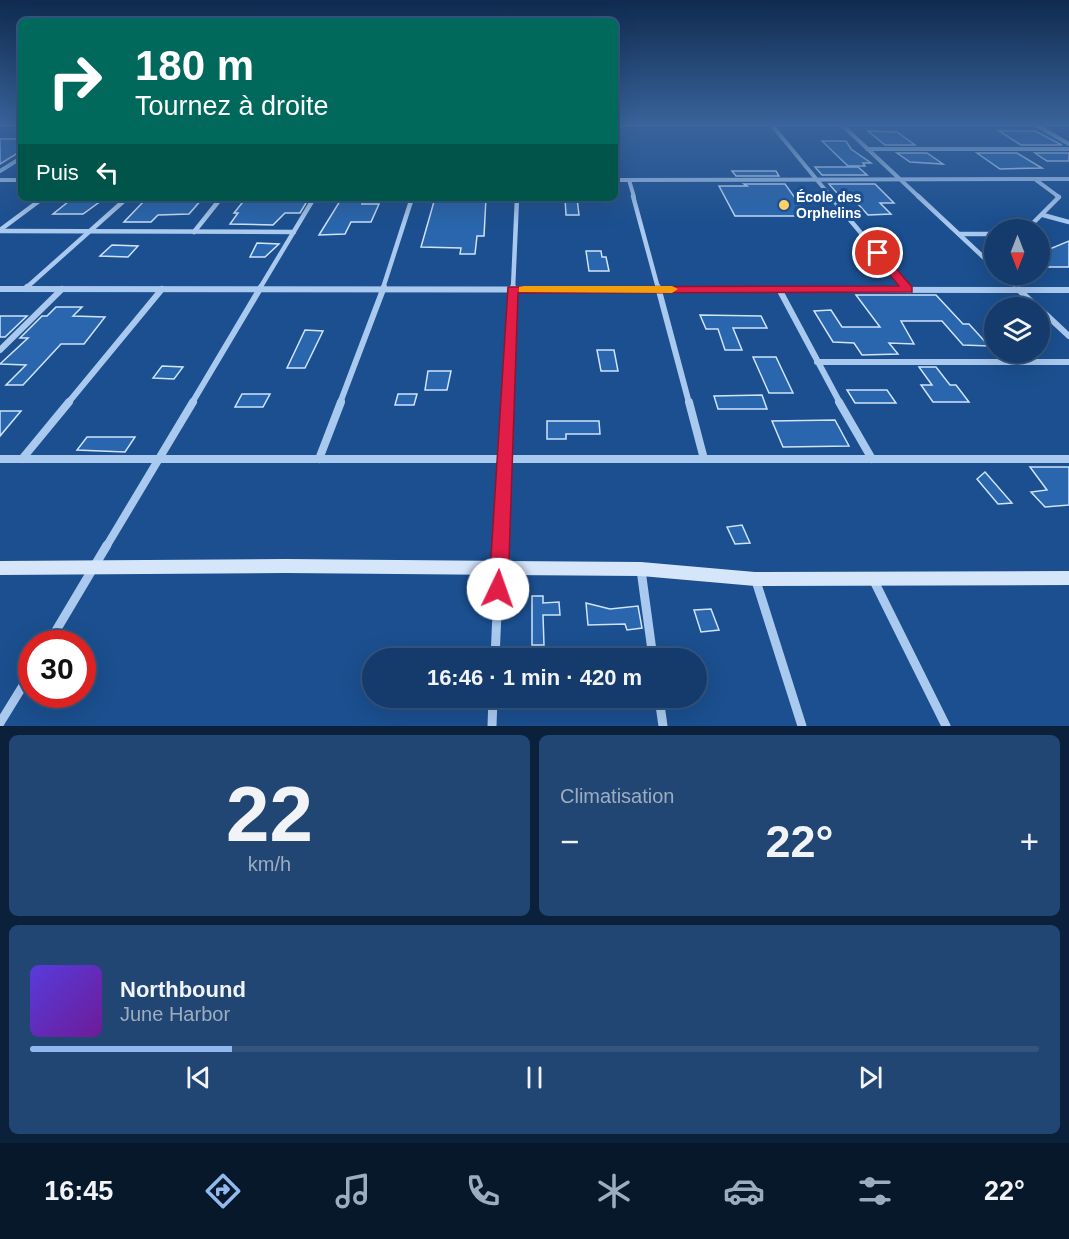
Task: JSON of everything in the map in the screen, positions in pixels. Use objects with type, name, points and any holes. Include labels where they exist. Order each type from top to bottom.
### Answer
[{"type":"street","points":[[798,157],[908,290]]},
{"type":"street","points":[[876,157],[984,258]]},
{"type":"street","points":[[0,171],[18,160]]},
{"type":"street","points":[[1036,179],[1059,197],[1038,219]]},
{"type":"street","points":[[618,180],[1069,179]]},
{"type":"street","points":[[0,180],[18,180]]},
{"type":"street","points":[[629,180],[704,459]]},
{"type":"street","points":[[0,231],[39,201]]},
{"type":"street","points":[[25,289],[124,201]]},
{"type":"street","points":[[194,232],[219,201]]},
{"type":"street","points":[[56,630],[312,201]]},
{"type":"street","points":[[319,459],[383,289],[411,201]]},
{"type":"street","points":[[496,648],[517,201]]},
{"type":"street","points":[[1043,215],[1069,222]]},
{"type":"street","points":[[0,231],[294,232]]},
{"type":"street","points":[[959,234],[984,234]]},
{"type":"street","points":[[1014,285],[1027,297]]},
{"type":"street","points":[[0,289],[1069,290]]},
{"type":"street","points":[[0,350],[62,289]]},
{"type":"street","points":[[22,459],[162,289]]},
{"type":"street","points":[[779,290],[872,459]]},
{"type":"street","points":[[1050,318],[1069,336]]},
{"type":"street","points":[[817,362],[1069,362]]},
{"type":"street","points":[[0,459],[1069,459]]},
{"type":"street","points":[[0,568],[286,566],[641,569],[755,579],[1069,578]]},
{"type":"street","points":[[641,569],[652,648]]},
{"type":"street","points":[[873,578],[946,726]]},
{"type":"street","points":[[755,579],[802,726]]},
{"type":"street","points":[[0,723],[18,694]]},
{"type":"street","points":[[492,726],[493,708]]},
{"type":"street","points":[[660,708],[663,726]]},
{"type":"building","points":[[0,157],[12,157],[0,164]]},
{"type":"building","points":[[839,157],[862,157],[871,163],[863,163],[865,166],[848,166]]},
{"type":"building","points":[[903,157],[933,157],[943,164],[910,162]]},
{"type":"building","points":[[983,157],[1023,157],[1042,168],[1000,169]]},
{"type":"building","points":[[1041,157],[1069,157],[1069,161],[1047,161]]},
{"type":"building","points":[[815,167],[858,167],[867,175],[822,175]]},
{"type":"building","points":[[732,171],[776,171],[779,176],[736,176]]},
{"type":"building","points":[[744,184],[785,184],[808,216],[735,216],[719,186],[747,186]]},
{"type":"building","points":[[829,184],[875,184],[894,203],[880,203],[891,214],[868,215],[848,193],[837,193]]},
{"type":"building","points":[[69,201],[101,201],[83,214],[53,214]]},
{"type":"building","points":[[144,201],[200,201],[189,214],[158,215],[151,222],[124,222]]},
{"type":"building","points":[[244,201],[307,201],[300,213],[285,213],[273,225],[230,224],[238,213],[234,213]]},
{"type":"building","points":[[340,201],[379,204],[371,222],[351,222],[345,234],[319,235]]},
{"type":"building","points":[[434,201],[486,201],[484,236],[477,236],[475,254],[460,254],[461,248],[421,247]]},
{"type":"building","points":[[565,201],[577,201],[579,215],[566,215]]},
{"type":"building","points":[[1069,241],[1069,267],[1050,267],[1050,249]]},
{"type":"building","points":[[257,243],[279,244],[265,257],[250,257]]},
{"type":"building","points":[[112,245],[138,246],[128,257],[100,256]]},
{"type":"building","points":[[586,251],[601,251],[602,257],[606,257],[609,271],[589,271]]},
{"type":"building","points":[[856,295],[936,295],[963,324],[969,324],[984,340],[984,346],[963,345],[942,321],[901,321],[914,344],[889,343],[898,354],[862,355],[854,343],[833,342],[814,311],[831,310],[842,327],[880,327]]},
{"type":"building","points":[[56,307],[82,307],[73,316],[105,317],[84,344],[61,344],[23,385],[6,385],[26,365],[0,364],[28,338],[20,338],[42,316],[47,316]]},
{"type":"building","points":[[700,315],[761,316],[767,328],[733,328],[742,350],[725,350],[718,329],[706,329]]},
{"type":"building","points":[[0,316],[27,316],[5,337],[0,337]]},
{"type":"building","points":[[305,330],[323,331],[305,368],[287,368]]},
{"type":"building","points":[[597,350],[614,350],[618,371],[601,371]]},
{"type":"building","points":[[753,357],[776,357],[793,393],[769,393]]},
{"type":"building","points":[[162,366],[183,367],[174,379],[153,378]]},
{"type":"building","points":[[919,367],[936,367],[950,385],[956,385],[969,402],[933,402],[921,385],[932,385]]},
{"type":"building","points":[[428,371],[451,371],[447,390],[425,390]]},
{"type":"building","points":[[847,390],[887,390],[896,403],[855,403]]},
{"type":"building","points":[[242,394],[270,394],[263,407],[235,407]]},
{"type":"building","points":[[398,394],[417,394],[414,405],[395,405]]},
{"type":"building","points":[[762,395],[767,409],[718,409],[714,396]]},
{"type":"building","points":[[0,411],[21,411],[0,436]]},
{"type":"building","points":[[835,420],[849,446],[783,447],[772,421]]},
{"type":"building","points":[[547,421],[599,421],[600,434],[566,434],[566,439],[547,439]]},
{"type":"building","points":[[87,437],[135,437],[125,452],[77,450]]},
{"type":"building","points":[[1030,467],[1069,467],[1069,505],[1045,507],[1031,492],[1047,490]]},
{"type":"building","points":[[985,472],[1012,503],[998,504],[977,479]]},
{"type":"building","points":[[742,525],[750,543],[735,544],[727,527]]},
{"type":"building","points":[[532,596],[543,596],[543,603],[559,602],[560,615],[543,615],[544,645],[532,645]]},
{"type":"building","points":[[586,603],[610,609],[638,606],[642,628],[627,630],[625,624],[588,625]]},
{"type":"building","points":[[711,609],[719,630],[701,632],[694,610]]},
{"type":"slow traffic","points":[[524,289],[672,289]]},
{"type":"place","name":"École des Orphelins","points":[[784,205]]},
{"type":"route","points":[[498,589],[512,289],[908,290],[878,253]]}]
